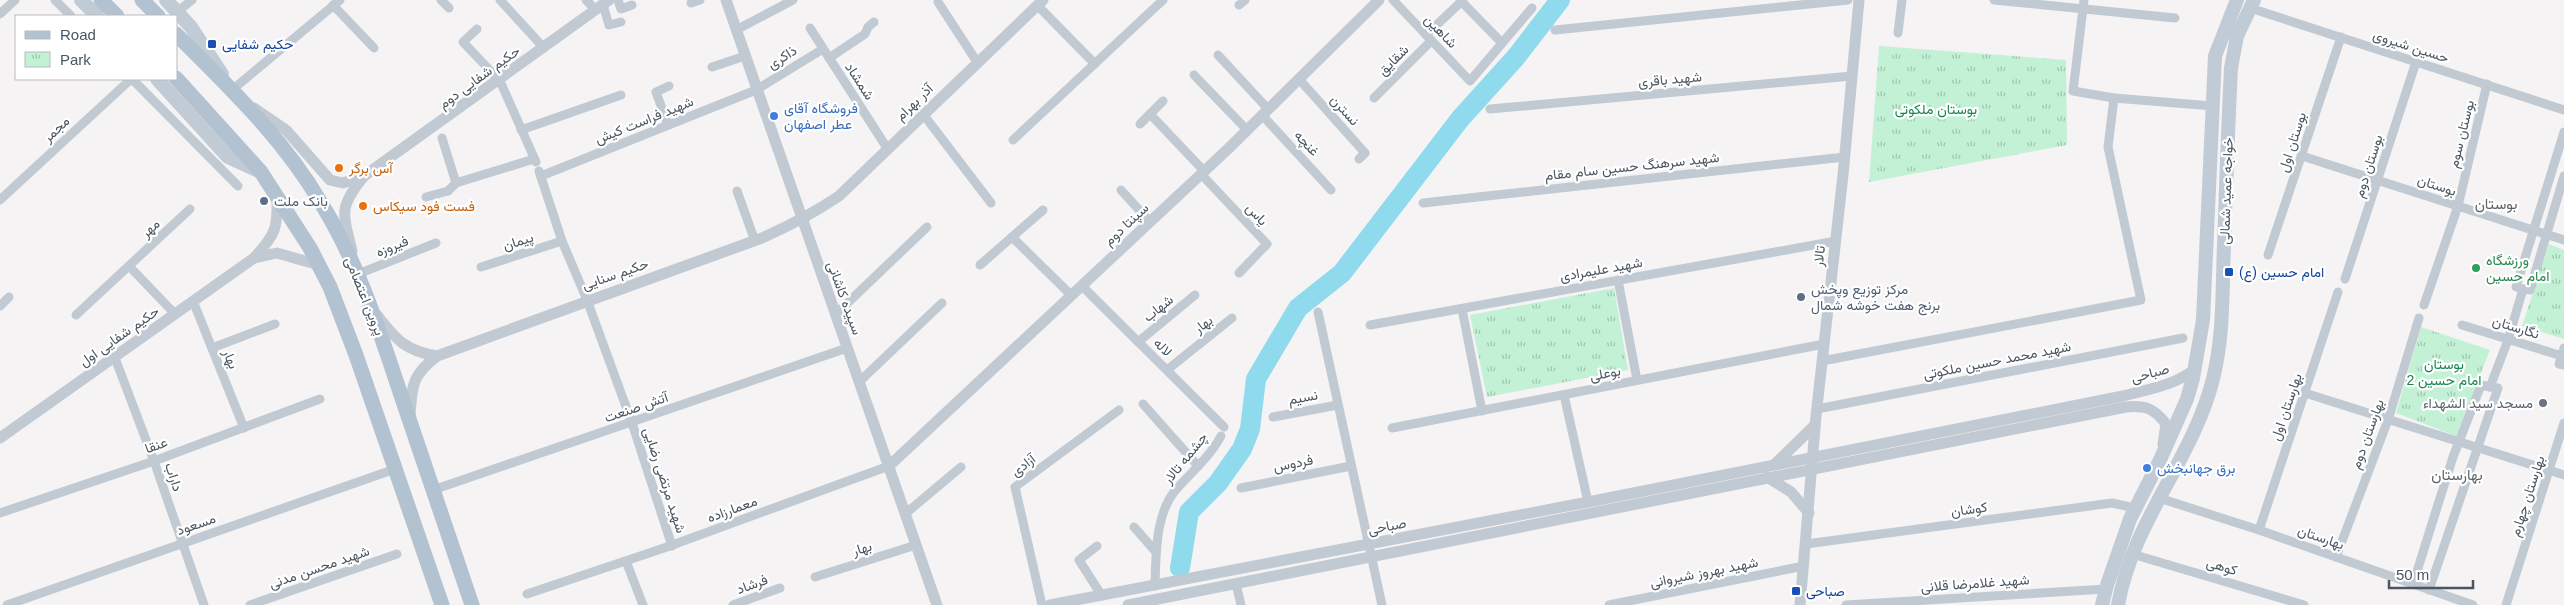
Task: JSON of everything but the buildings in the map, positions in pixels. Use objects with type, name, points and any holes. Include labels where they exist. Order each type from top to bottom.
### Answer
[{"type":"main road","points":[[81,0],[96,15]]},
{"type":"main road","points":[[101,0],[116,15]]},
{"type":"main road","points":[[142,0],[157,15]]},
{"type":"main road","points":[[166,0],[191,27],[232,90]]},
{"type":"main road","points":[[2236,2],[2252,4]]},
{"type":"main road","name":"خواجه عمید شمالی","points":[[2102,605],[2135,508],[2160,460],[2187,399],[2195,369],[2204,304],[2215,56],[2236,2]]},
{"type":"main road","name":"خواجه عمید شمالی","points":[[2118,605],[2122,581],[2143,525],[2205,405],[2218,354],[2222,322],[2231,68],[2237,36],[2252,4]]},
{"type":"main road","name":"پروین اعتصامی","points":[[178,36],[244,101],[273,136],[321,202],[356,269],[472,605]]},
{"type":"main road","points":[[157,80],[228,156],[261,172]]},
{"type":"main road","points":[[178,80],[261,172],[277,193],[319,265],[356,354],[442,605]]},
{"type":"street","points":[[0,14],[15,0]]},
{"type":"street","points":[[55,0],[70,15]]},
{"type":"street","points":[[177,12],[192,0]]},
{"type":"street","points":[[441,0],[449,8]]},
{"type":"street","points":[[500,0],[544,48]]},
{"type":"street","points":[[586,0],[603,5],[609,25],[621,22]]},
{"type":"street","points":[[618,0],[620,9],[632,5]]},
{"type":"street","name":"سپیده کاشانی","points":[[726,0],[937,605]]},
{"type":"street","points":[[736,30],[793,0]]},
{"type":"street","points":[[1013,140],[1163,0]]},
{"type":"street","name":"سپنتا دوم","points":[[889,466],[1202,173],[1379,0]]},
{"type":"street","name":"شاهین","points":[[1393,0],[1470,81],[1502,43]]},
{"type":"street","points":[[1554,30],[1848,0]]},
{"type":"street","name":"تالار","points":[[1800,605],[1815,425],[1845,157],[1859,0]]},
{"type":"street","points":[[1898,33],[1902,0]]},
{"type":"street","points":[[1994,0],[2084,4],[2175,18]]},
{"type":"street","points":[[1462,1],[1502,43],[1532,8]]},
{"type":"street","name":"شقایق","points":[[1374,98],[1462,1]]},
{"type":"street","points":[[938,2],[977,62]]},
{"type":"street","points":[[232,90],[337,3],[374,48]]},
{"type":"street","points":[[1040,3],[1094,64]]},
{"type":"street","name":"آذر بهرام","points":[[802,220],[839,196],[1040,3]]},
{"type":"street","points":[[2084,4],[2073,91],[2114,98],[2213,106]]},
{"type":"street","name":"حسین شیروی","points":[[2252,4],[2341,37],[2564,110]]},
{"type":"street","name":"حکیم شفایی دوم","points":[[364,176],[500,81],[603,5]]},
{"type":"street","points":[[829,58],[865,34],[868,27],[874,22]]},
{"type":"street","name":"شمشاد","points":[[810,28],[887,148]]},
{"type":"street","name":"شهید مرتضی رضایی","points":[[477,29],[463,42],[500,81],[538,167],[562,241],[587,300],[632,423],[672,546]]},
{"type":"street","name":"بوستان اول","points":[[2268,255],[2341,37]]},
{"type":"street","name":"ذاکری","points":[[756,90],[823,48]]},
{"type":"street","name":"غنچه","points":[[1218,55],[1331,190]]},
{"type":"street","points":[[712,66],[745,56]]},
{"type":"street","name":"بوستان دوم","points":[[2344,279],[2416,62]]},
{"type":"street","points":[[1194,75],[1247,130]]},
{"type":"street","name":"شهید باقری","points":[[1490,109],[1852,76]]},
{"type":"street","name":"نسترن","points":[[1299,79],[1365,153],[1359,159]]},
{"type":"street","name":"مجمر","points":[[0,200],[130,80]]},
{"type":"street","points":[[132,80],[238,186]]},
{"type":"street","name":"بوستان سوم","points":[[2424,305],[2458,206],[2487,84]]},
{"type":"street","points":[[668,125],[656,92],[669,86]]},
{"type":"street","name":"شهید فراست کیش","points":[[426,197],[448,191],[456,183],[538,167],[668,125],[756,90]]},
{"type":"street","points":[[522,130],[621,95]]},
{"type":"street","points":[[1822,361],[2141,300],[2108,147],[2114,98]]},
{"type":"street","points":[[244,101],[286,130],[330,180],[343,183],[364,176]]},
{"type":"street","points":[[1140,124],[1163,101]]},
{"type":"street","points":[[924,114],[991,203]]},
{"type":"street","points":[[1150,114],[1202,173]]},
{"type":"street","points":[[2564,132],[2516,287],[2530,290],[2564,176]]},
{"type":"street","points":[[442,138],[456,183]]},
{"type":"street","name":"بوستان","points":[[2302,156],[2564,240]]},
{"type":"street","name":"شهید سرهنگ حسین سام مقام","points":[[1423,202],[1845,157]]},
{"type":"street","name":"یاس","points":[[1202,173],[1267,244],[1239,273]]},
{"type":"street","points":[[356,269],[344,220],[344,209],[348,196],[364,176]]},
{"type":"street","points":[[1121,190],[1150,222]]},
{"type":"street","points":[[737,191],[754,241]]},
{"type":"street","points":[[254,258],[269,242],[278,223],[277,193]]},
{"type":"street","name":"مهر","points":[[76,315],[190,210]]},
{"type":"street","points":[[980,265],[1044,210]]},
{"type":"street","name":"حکیم سنایی","points":[[437,356],[754,241],[802,220]]},
{"type":"street","points":[[835,315],[927,227]]},
{"type":"street","points":[[1012,237],[1072,295]]},
{"type":"street","name":"پیمان","points":[[481,267],[562,241]]},
{"type":"street","name":"شهید علیمرادی","points":[[1370,324],[1836,241]]},
{"type":"street","name":"فیروزه","points":[[356,269],[436,243]]},
{"type":"street","points":[[254,258],[277,253],[319,265]]},
{"type":"street","name":"حکیم شفایی اول","points":[[0,438],[254,258]]},
{"type":"street","points":[[129,266],[176,314]]},
{"type":"street","points":[[1618,280],[1637,380]]},
{"type":"street","name":"لاله","points":[[1082,286],[1166,370],[1222,432]]},
{"type":"street","points":[[2490,387],[2508,340],[2523,289]]},
{"type":"street","name":"بهارستان اول","points":[[2258,530],[2306,393],[2338,292]]},
{"type":"street","name":"شهاب","points":[[1138,342],[1195,295]]},
{"type":"street","points":[[0,306],[9,297]]},
{"type":"street","name":"بهار","points":[[193,301],[244,428]]},
{"type":"street","points":[[859,382],[942,303]]},
{"type":"street","points":[[370,306],[403,345],[418,353],[437,356]]},
{"type":"street","points":[[1462,309],[1482,411]]},
{"type":"street","points":[[1318,312],[1382,605]]},
{"type":"street","name":"بهار","points":[[1166,370],[1232,318]]},
{"type":"street","name":"بهارستان دوم","points":[[2336,557],[2388,420],[2419,318]]},
{"type":"street","points":[[212,348],[275,324]]},
{"type":"street","name":"نگارستان","points":[[2462,325],[2563,356]]},
{"type":"street","name":"شهید محمد حسین ملکوتی","points":[[1817,409],[2183,338]]},
{"type":"street","name":"بوعلی","points":[[1392,428],[1824,344]]},
{"type":"street","name":"آتش صنعت","points":[[433,490],[847,348]]},
{"type":"street","points":[[409,420],[415,378],[422,367],[437,356]]},
{"type":"street","name":"داراب","points":[[115,358],[154,461],[181,544],[204,605]]},
{"type":"street","name":"صباحی","points":[[1128,605],[1236,584],[1370,550],[1588,502],[1774,465],[1813,462],[2087,409],[2167,385],[2183,379],[2195,369]]},
{"type":"street","points":[[2413,584],[2458,442],[2481,385],[2498,388],[2429,590]]},
{"type":"street","points":[[2306,393],[2564,475]]},
{"type":"street","points":[[1564,395],[1588,502]]},
{"type":"street","name":"عنقا","points":[[0,513],[154,461],[320,399]]},
{"type":"street","points":[[1143,404],[1198,466]]},
{"type":"street","name":"نسیم","points":[[1273,417],[1338,405]]},
{"type":"street","name":"صباحی","points":[[2087,409],[2143,405],[2158,412],[2166,424],[2160,460]]},
{"type":"street","name":"آزادی","points":[[1042,605],[1015,487],[1119,410]]},
{"type":"street","name":"بهارستان چهارم","points":[[2506,605],[2564,423]]},
{"type":"street","points":[[1774,465],[1815,425]]},
{"type":"street","name":"چشمه تالار","points":[[1156,586],[1156,552],[1163,515],[1173,494],[1198,466],[1222,432]]},
{"type":"street","name":"صباحی","points":[[1050,605],[1370,550],[1768,477],[1813,462]]},
{"type":"street","name":"معمارزاده","points":[[527,594],[672,546],[889,466]]},
{"type":"street","name":"فردوس","points":[[1241,488],[1352,466]]},
{"type":"street","points":[[906,514],[961,467]]},
{"type":"street","name":"مسعود","points":[[7,605],[395,469]]},
{"type":"street","points":[[1768,477],[1791,492],[1809,513]]},
{"type":"street","name":"بهارستان","points":[[2158,498],[2258,530],[2473,605]]},
{"type":"street","name":"کوشان","points":[[1806,544],[2112,503],[2135,508]]},
{"type":"street","points":[[1134,527],[1156,552]]},
{"type":"street","name":"بهار","points":[[815,576],[916,546]]},
{"type":"street","points":[[1097,546],[1079,560],[1102,596]]},
{"type":"street","name":"شهید محسن مدنی","points":[[250,605],[397,554]]},
{"type":"street","name":"کوهی","points":[[2132,554],[2304,605]]},
{"type":"street","points":[[626,561],[643,605]]},
{"type":"street","name":"شهید بهروز شیروانی","points":[[1609,605],[1804,566]]},
{"type":"street","points":[[1236,584],[1241,605]]},
{"type":"street","name":"فرشاد","points":[[733,605],[780,588]]},
{"type":"street","name":"شهید غلامرضا قلانی","points":[[1846,605],[2106,589]]},
{"type":"green space","name":"بوستان ملکوتی","points":[[1879,46],[2066,60],[2067,145],[1869,182]]},
{"type":"green space","points":[[2549,244],[2564,250],[2564,339],[2522,326]]},
{"type":"green space","points":[[1614,288],[1628,370],[1487,397],[1470,315]]},
{"type":"green space","name":"بوستان امام حسین 2","points":[[2421,327],[2490,350],[2456,436],[2396,413]]},
{"type":"waterway","points":[[1180,568],[1189,512],[1218,483],[1242,449],[1250,429],[1256,379],[1298,308],[1342,273],[1460,119],[1516,57],[1560,0]]},
{"type":"place","name":"حکیم شفایی","points":[[212,44]]},
{"type":"place","name":"فروشگاه آقای عطر اصفهان","points":[[774,116]]},
{"type":"place","name":"آس برگر","points":[[339,168]]},
{"type":"place","name":"بانک ملت","points":[[264,201]]},
{"type":"place","name":"فست فود سیکاس","points":[[363,206]]},
{"type":"place","name":"ورزشگاه امام حسین","points":[[2476,268]]},
{"type":"place","name":"امام حسین (ع)","points":[[2229,272]]},
{"type":"place","name":"مرکز توزیع وپخش برنج هفت خوشه شمال","points":[[1801,297]]},
{"type":"place","name":"مسجد سید الشهداء","points":[[2543,403]]},
{"type":"place","name":"برق جهانبخش","points":[[2147,468]]},
{"type":"place","name":"صباحی","points":[[1796,591]]},
{"type":"district","name":"بوستان","points":[[2496,204]]},
{"type":"district","name":"بهارستان","points":[[2457,475]]}]
